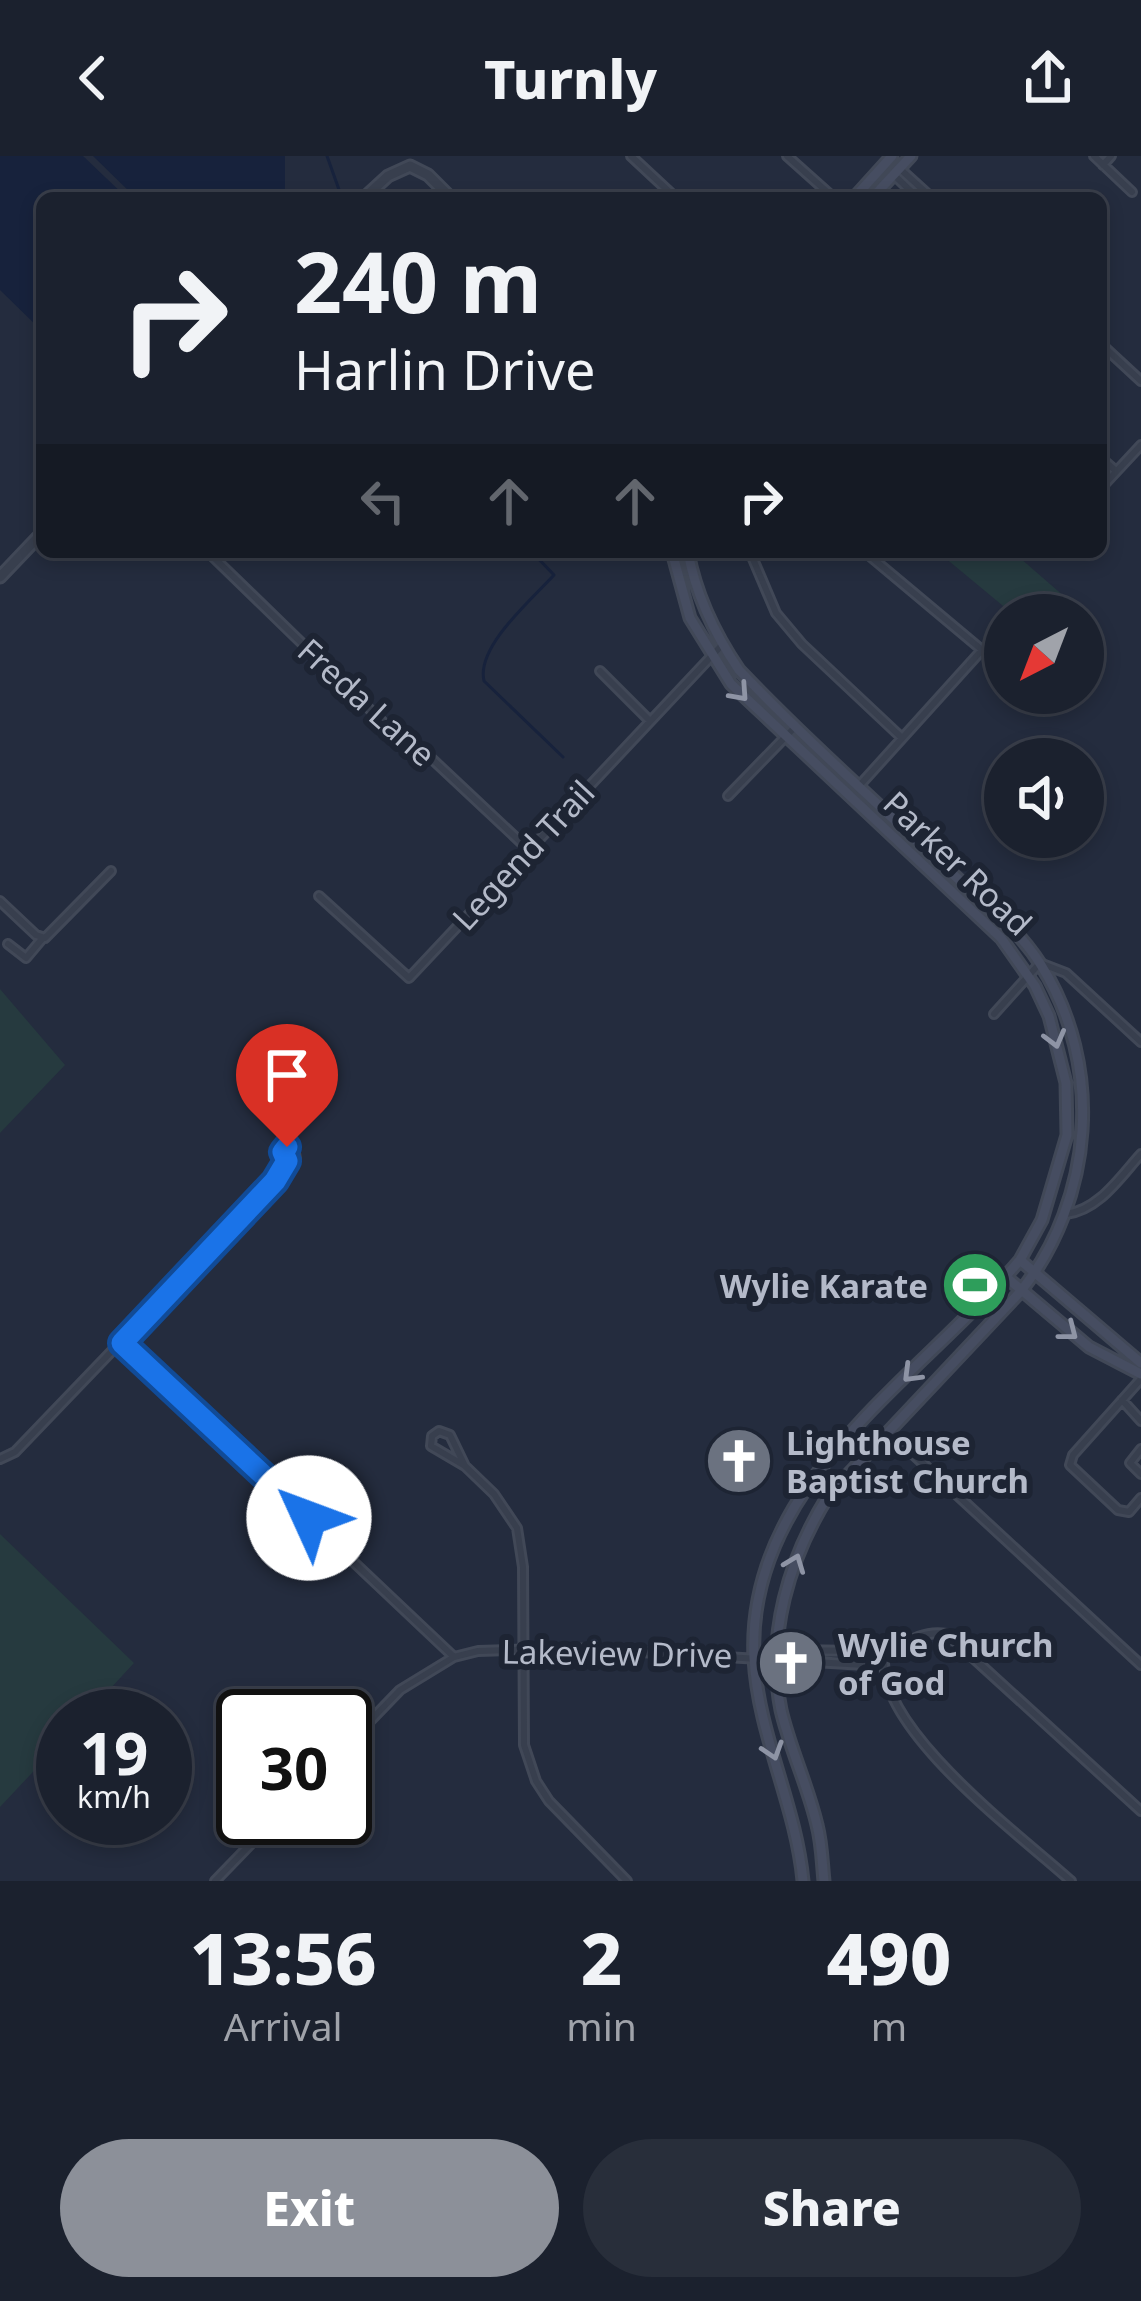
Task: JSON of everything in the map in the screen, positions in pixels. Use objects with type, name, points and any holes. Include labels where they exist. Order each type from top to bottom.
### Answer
[{"type":"main road","points":[[859,192],[892,156]]},
{"type":"main road","points":[[877,192],[911,156]]},
{"type":"main road","name":"Parker Road","points":[[674,558],[690,618],[743,698],[1001,938],[1029,975],[1054,1036],[1066,1083],[1067,1123],[1054,1186],[1020,1261],[843,1443],[805,1489],[775,1542],[763,1575],[754,1656],[763,1723],[798,1839],[803,1881]]},
{"type":"main road","name":"Parker Road","points":[[690,558],[700,600],[740,670],[1003,918],[1040,963],[1061,1005],[1082,1080],[1084,1134],[1066,1214],[1034,1274],[837,1486],[812,1523],[787,1583],[778,1628],[781,1710],[818,1830],[824,1881]]},
{"type":"main road","points":[[1020,1261],[1141,1364]]},
{"type":"main road","points":[[1006,1277],[1089,1347],[1141,1377]]},
{"type":"street","points":[[631,156],[670,192]]},
{"type":"street","points":[[787,156],[827,192]]},
{"type":"street","points":[[1094,156],[1132,193]]},
{"type":"street","points":[[1103,165],[1112,156]]},
{"type":"street","points":[[371,192],[388,176],[410,166],[445,192]]},
{"type":"street","points":[[896,171],[913,192]]},
{"type":"street","points":[[896,171],[924,192]]},
{"type":"street","points":[[1107,350],[1141,381]]},
{"type":"street","points":[[1107,481],[1141,445]]},
{"type":"street","points":[[1107,463],[1116,471]]},
{"type":"street","points":[[0,577],[36,539]]},
{"type":"street","name":"Freda Lane","points":[[214,558],[388,727],[415,743],[528,849]]},
{"type":"street","points":[[753,558],[776,613],[802,644],[902,738]]},
{"type":"street","points":[[859,786],[982,650],[872,558]]},
{"type":"street","name":"Legend Trail","points":[[319,896],[409,978],[722,645]]},
{"type":"street","points":[[600,671],[649,720]]},
{"type":"street","points":[[728,796],[796,726]]},
{"type":"street","points":[[8,944],[26,958],[110,871]]},
{"type":"street","points":[[0,901],[42,939]]},
{"type":"street","points":[[994,1014],[1040,963],[1066,973],[1141,1042]]},
{"type":"street","points":[[1066,1214],[1080,1212],[1100,1199],[1141,1154]]},
{"type":"street","points":[[0,1459],[15,1452],[122,1343],[275,1181],[287,1161]]},
{"type":"street","points":[[122,1343],[454,1657]]},
{"type":"street","points":[[1141,1377],[1073,1455],[1070,1465],[1118,1510],[1129,1512],[1141,1498]]},
{"type":"street","points":[[1122,1400],[1141,1421]]},
{"type":"street","points":[[887,1431],[1141,1665]]},
{"type":"street","points":[[465,1466],[450,1435],[431,1436],[430,1446],[465,1466],[494,1494],[517,1528],[523,1568],[524,1744],[536,1781],[565,1820],[627,1881]]},
{"type":"street","points":[[1141,1449],[1130,1463],[1141,1474]]},
{"type":"street","points":[[884,1660],[863,1651],[786,1649],[779,1660],[865,1665],[884,1660],[917,1635],[947,1634],[1141,1811]]},
{"type":"street","name":"Lakeview Drive","points":[[372,1720],[400,1690],[454,1657],[522,1647],[779,1660]]},
{"type":"street","points":[[884,1660],[883,1673],[908,1725],[936,1761],[1071,1881]]},
{"type":"street","points":[[215,1881],[250,1845]]},
{"type":"green space","points":[[945,558],[1020,558],[1061,594],[989,594]]},
{"type":"green space","points":[[0,989],[65,1065],[0,1133]]},
{"type":"green space","points":[[0,1534],[134,1663],[110,1689],[36,1689],[36,1769],[0,1807]]},
{"type":"water","points":[[0,156],[83,156],[121,192],[36,192],[36,325],[0,290]]},
{"type":"water","points":[[93,156],[285,156],[285,192],[130,192]]},
{"type":"waterway","points":[[327,156],[340,192]]},
{"type":"waterway","points":[[538,558],[554,575],[497,639],[488,654],[484,681],[563,757]]},
{"type":"place","name":"Wylie Karate","points":[[975,1285]]},
{"type":"place","name":"Lighthouse Baptist Church","points":[[739,1461]]},
{"type":"place","name":"Wylie Church of God","points":[[791,1663]]},
{"type":"route","points":[[287,1147],[283,1156],[287,1161],[275,1181],[122,1343],[309,1518]]}]
